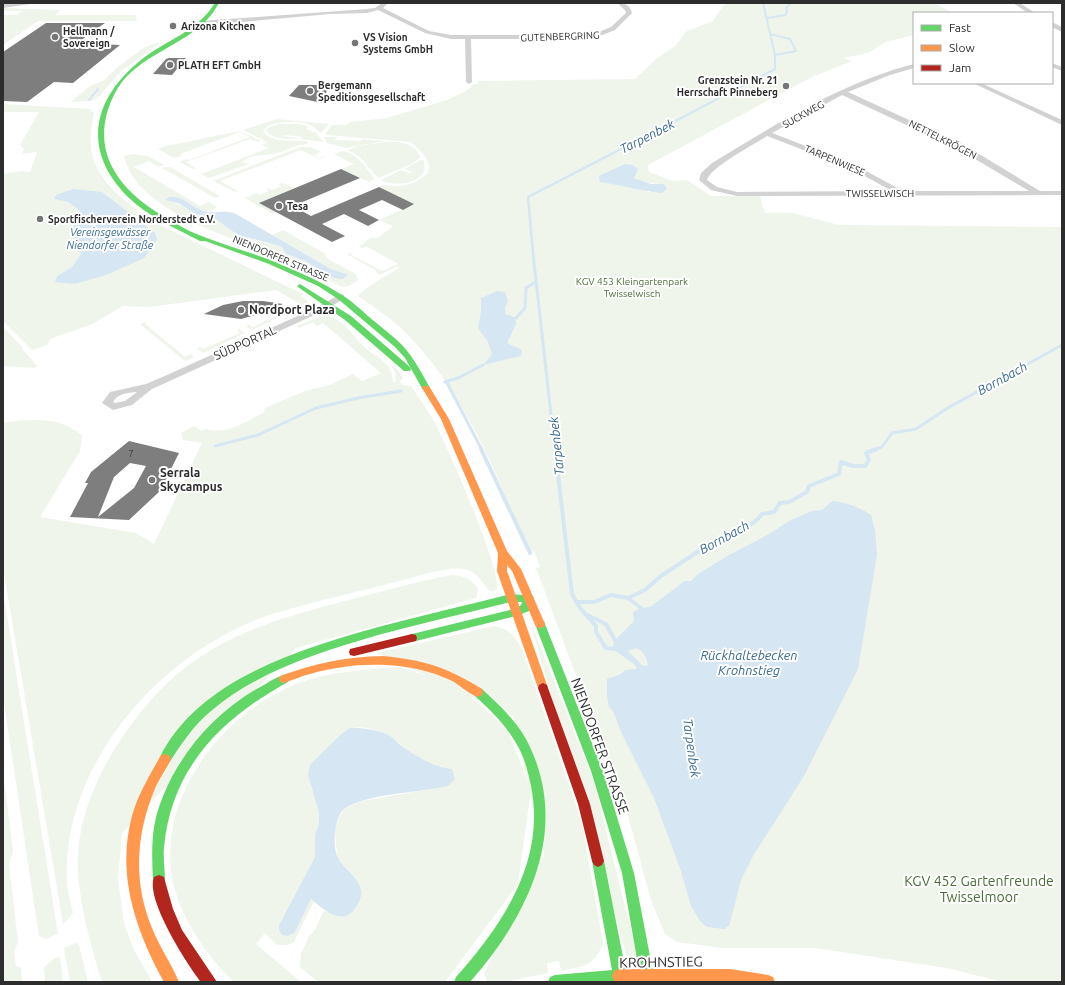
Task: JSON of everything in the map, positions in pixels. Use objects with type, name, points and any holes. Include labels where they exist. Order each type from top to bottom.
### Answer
[{"type":"main road","name":"NIENDORFER STRASSE","points":[[217,3],[212,13],[201,23],[144,60],[125,76],[116,87],[105,104],[99,126],[103,156],[117,181],[139,203],[158,216],[222,251],[256,265],[308,290],[369,334],[420,379]]},
{"type":"main road","name":"NIENDORFER STRASSE","points":[[194,235],[302,276],[341,297],[379,327],[408,357],[448,424],[503,553],[516,569],[597,771],[628,873],[648,979]]},
{"type":"main road","name":"NIENDORFER STRASSE","points":[[503,553],[502,571],[584,804],[601,874],[620,979]]},
{"type":"main road","points":[[172,982],[152,949],[141,924],[133,889],[132,852],[138,819],[145,795],[163,762],[192,723],[235,686],[266,669],[299,654],[339,641],[511,598],[529,599],[525,608],[516,612],[342,655],[297,673],[248,699],[211,731],[193,752],[179,775],[165,809],[159,835],[157,858],[162,899],[177,935],[193,961],[210,982]]},
{"type":"main road","points":[[297,673],[346,663],[373,660],[401,662],[429,667],[458,680],[484,695],[507,718],[525,745],[535,769],[540,803],[540,824],[532,867],[515,909],[504,930],[461,982]]},
{"type":"main road","name":"KROHNSTIEG","points":[[555,982],[730,976],[745,977],[768,982]]},
{"type":"street","points":[[3,6],[35,3]]},
{"type":"street","points":[[378,8],[384,3]]},
{"type":"street","name":"GUTENBERGRING","points":[[201,23],[378,8],[435,34],[468,38],[585,37],[605,35],[612,31],[629,13],[628,8],[623,3]]},
{"type":"street","points":[[1016,3],[1030,12]]},
{"type":"street","points":[[1053,25],[1060,33]]},
{"type":"street","points":[[468,38],[469,82]]},
{"type":"street","name":"SUCKWEG","points":[[703,180],[704,175],[715,165],[842,92],[872,79],[913,66]]},
{"type":"street","points":[[978,84],[1062,123]]},
{"type":"street","name":"NETTELKRÖGEN","points":[[842,92],[963,148],[1040,194]]},
{"type":"street","name":"TARPENWIESE","points":[[768,134],[853,167],[882,181],[900,193]]},
{"type":"street","name":"TWISSELWISCH","points":[[703,180],[707,186],[715,190],[737,194],[1062,193]]},
{"type":"street","name":"SÜDPORTAL","points":[[148,387],[341,297]]},
{"type":"green space","points":[[725,3],[934,3],[951,12],[913,12],[913,35],[886,42],[868,53],[843,58],[852,61],[812,77],[648,165],[649,172],[673,181],[687,180],[711,196],[760,196],[765,213],[793,213],[839,225],[1062,227],[1062,982],[1002,982],[947,968],[815,948],[723,948],[677,942],[665,934],[651,900],[626,809],[536,568],[540,567],[534,551],[529,552],[505,494],[477,435],[444,379],[425,354],[399,326],[358,296],[372,284],[399,268],[396,267],[379,275],[375,270],[347,254],[355,251],[350,254],[382,271],[398,264],[366,246],[362,248],[359,247],[370,238],[378,238],[393,226],[379,220],[414,204],[378,187],[384,185],[403,186],[416,182],[427,174],[429,164],[425,156],[411,142],[326,135],[332,125],[346,125],[350,122],[387,118],[447,100],[466,91],[474,84],[478,84],[478,81],[635,79],[656,59],[675,46],[687,31],[713,21]],"holes":[[[635,174],[634,177],[641,181],[664,184],[649,192],[630,186],[600,182]]]},
{"type":"green space","points":[[3,8],[61,10],[55,15],[135,15],[137,21],[38,21],[3,45],[3,15],[17,15],[22,11],[3,11]]},
{"type":"green space","points":[[161,42],[120,72],[98,98],[91,101],[71,102],[90,86],[103,81],[118,67],[142,49]]},
{"type":"green space","points":[[3,104],[91,109],[91,112],[94,112],[91,135],[93,158],[105,180],[124,200],[146,216],[168,229],[303,294],[300,296],[306,299],[308,304],[252,330],[246,326],[249,325],[253,327],[300,304],[276,290],[149,307],[123,306],[92,324],[50,339],[47,345],[32,350],[3,321],[3,174],[22,171],[30,172],[37,152],[22,154],[24,149],[20,145],[39,112],[3,112]],"holes":[[[102,192],[75,284],[57,276],[72,267],[81,254],[78,243],[72,236],[73,223],[80,211],[68,202],[54,199]]]},
{"type":"green space","points":[[277,119],[329,124],[321,133],[310,125],[303,123],[284,122],[271,125],[266,127],[263,131],[271,138],[277,140],[307,141],[308,144],[296,146],[278,153],[250,157],[242,162],[249,164],[209,178],[201,174],[269,148],[262,145],[267,142],[243,130]]},
{"type":"green space","points":[[278,124],[308,126],[306,129],[316,133],[323,142],[301,139],[303,137],[284,135],[283,136],[298,138],[280,138],[272,136],[266,130]]},
{"type":"green space","points":[[240,131],[261,141],[258,142],[250,139],[186,162],[197,169],[179,162],[187,159],[189,160],[250,137],[240,132],[180,154],[181,156],[174,158],[158,149],[166,146]]},
{"type":"green space","points":[[324,137],[338,137],[334,140],[361,141],[362,139],[385,141],[346,148],[327,143]]},
{"type":"green space","points":[[385,142],[406,144],[418,152],[420,157],[412,164],[378,178],[359,156],[348,150],[358,146]]},
{"type":"green space","points":[[300,147],[310,147],[321,152],[314,155],[320,158],[325,156],[320,159],[301,150],[220,181],[238,191],[235,192],[213,181]]},
{"type":"green space","points":[[342,151],[352,154],[365,166],[374,179],[369,182],[341,169],[354,164],[334,154]]},
{"type":"green space","points":[[133,154],[148,156],[164,165],[159,167],[149,161],[134,167],[200,206],[209,202],[217,207],[206,211],[200,210],[179,198],[173,197],[174,202],[200,215],[214,218],[235,232],[258,241],[282,247],[286,254],[305,261],[334,278],[346,274],[331,269],[272,235],[283,230],[324,253],[328,259],[356,274],[358,280],[349,286],[342,287],[294,261],[222,235],[170,210],[149,194],[133,176],[124,156]]},
{"type":"green space","points":[[421,160],[424,160],[425,170],[422,175],[411,182],[392,184],[381,180],[401,170],[409,173],[412,172],[405,169]]},
{"type":"green space","points":[[170,167],[220,196],[215,198],[162,168]]},
{"type":"green space","points":[[282,183],[294,188],[260,203],[277,212],[273,214],[245,198],[256,193],[260,195],[269,191],[266,189],[268,188],[272,190],[281,186],[278,184]]},
{"type":"green space","points":[[322,316],[330,317],[348,328],[370,352],[383,361],[390,370],[393,383],[396,382],[395,372],[391,366],[394,365],[403,377],[400,382],[403,385],[411,386],[435,423],[461,480],[491,557],[496,577],[497,589],[492,592],[474,574],[463,569],[433,572],[264,617],[242,626],[207,645],[173,669],[143,698],[116,730],[94,766],[78,803],[69,843],[67,884],[73,913],[63,924],[3,567],[3,423],[44,420],[65,425],[82,436],[80,451],[40,517],[136,533],[154,544],[202,443],[183,440],[181,433],[194,426],[201,431],[206,429],[221,430],[236,427],[263,413],[265,408],[305,391],[330,385],[353,374],[362,381],[381,373],[323,323],[317,326],[313,322],[299,328],[297,326]]},
{"type":"green space","points":[[145,322],[145,324],[185,357],[191,354],[194,357],[185,361],[140,324]]},
{"type":"green space","points":[[3,327],[37,366],[34,368],[3,366]]},
{"type":"green space","points":[[239,329],[245,333],[203,353],[197,348],[200,347],[203,349],[240,333],[237,330]]},
{"type":"green space","points":[[451,575],[470,580],[478,589],[476,598],[296,648],[122,833],[118,879],[124,923],[134,950],[152,982],[102,982],[89,937],[79,887],[79,842],[90,798],[96,784],[110,756],[141,712],[165,685],[190,664],[217,646],[246,632],[311,610]]},
{"type":"green space","points":[[3,591],[58,934],[46,939],[39,936],[3,696]]},
{"type":"green space","points":[[529,618],[594,782],[638,959],[629,965]]},
{"type":"green space","points":[[494,626],[511,633],[522,649],[582,823],[603,943],[596,957],[592,961],[582,966],[561,971],[559,961],[547,963],[548,973],[505,982],[487,982],[484,973],[544,855],[513,716],[377,653]]},
{"type":"green space","points":[[400,667],[462,688],[508,731],[531,790],[518,884],[445,982],[318,982],[300,967],[301,954],[309,936],[315,930],[324,910],[327,912],[361,890],[356,881],[337,857],[335,830],[339,817],[344,809],[362,801],[447,786],[452,769],[429,764],[397,742],[374,730],[363,727],[352,728],[337,738],[308,775],[319,813],[319,824],[315,834],[315,857],[279,925],[295,932],[311,898],[314,901],[294,942],[288,945],[277,945],[265,933],[256,944],[301,982],[234,982],[212,958],[193,931],[185,916],[174,886],[171,870],[171,840],[177,812],[188,784],[204,758],[223,734],[245,714],[270,697],[296,684],[321,676]]},
{"type":"green space","points":[[3,772],[13,851],[9,864],[18,942],[14,952],[16,966],[21,968],[22,982],[3,982]]},
{"type":"green space","points":[[76,943],[79,945],[88,982],[70,982],[64,948]]},
{"type":"green space","points":[[60,957],[63,982],[45,982],[44,967],[55,958]]},
{"type":"water","points":[[625,164],[633,165],[638,169],[634,178],[651,184],[664,184],[667,189],[662,193],[600,182],[599,176]]},
{"type":"water","name":"Vereinsgewässer Niendorfer Straße","points":[[73,189],[102,192],[155,233],[157,240],[144,258],[109,274],[75,284],[55,282],[57,276],[72,267],[81,254],[78,243],[72,236],[72,229],[80,211],[68,202],[54,199],[56,195]]},
{"type":"water","points":[[169,197],[182,199],[205,211],[236,214],[331,269],[346,274],[347,276],[342,279],[334,278],[305,261],[286,254],[282,247],[238,235],[214,218],[196,214],[178,203],[165,200]]},
{"type":"water","points":[[497,291],[505,292],[508,301],[505,308],[505,314],[516,318],[516,324],[507,343],[522,350],[521,356],[483,365],[492,354],[488,342],[478,328],[481,312],[481,298]]},
{"type":"water","name":"Rückhaltebecken Krohnstieg","points":[[832,501],[852,505],[871,515],[875,530],[877,555],[858,669],[804,776],[753,856],[741,880],[729,926],[724,929],[707,927],[700,921],[691,906],[681,871],[654,798],[621,732],[614,713],[609,707],[607,696],[607,679],[621,674],[625,670],[637,669],[635,665],[613,649],[614,641],[634,621],[633,612],[641,608],[650,607],[685,581],[691,581],[698,574],[729,555],[771,533],[789,521],[812,511],[822,510]],"holes":[[[636,648],[645,655],[648,666],[642,665],[628,651]]]},
{"type":"water","points":[[350,728],[370,729],[390,736],[400,745],[426,761],[438,766],[452,769],[455,779],[448,786],[379,797],[354,804],[344,809],[338,818],[336,825],[336,853],[344,866],[357,881],[361,890],[361,897],[351,913],[345,916],[333,915],[311,899],[295,932],[288,936],[282,935],[279,930],[279,925],[315,857],[315,834],[319,824],[319,813],[308,775],[310,765],[341,734]]},
{"type":"building","points":[[46,23],[105,23],[77,43],[120,45],[73,83],[54,82],[27,102],[3,101],[3,52]]},
{"type":"building","name":"PLATH EFT GmbH","points":[[186,58],[172,75],[153,74],[166,59]]},
{"type":"building","name":"Bergemann Speditionsgesellschaft","points":[[299,85],[329,85],[322,103],[289,96]]},
{"type":"building","name":"Tesa","points":[[341,169],[360,178],[293,206],[311,216],[379,187],[414,204],[403,210],[382,200],[359,210],[379,220],[368,226],[344,214],[322,224],[345,236],[332,242],[259,203]]},
{"type":"building","name":"Nordport Plaza","points":[[243,301],[263,301],[283,304],[262,313],[241,319],[204,314],[223,305]]},
{"type":"building","name":"Serrala Skycampus","points":[[129,441],[179,453],[160,491],[129,520],[70,517],[88,483],[85,483],[91,472]],"holes":[[[130,463],[146,466],[134,488],[98,517],[114,477]]]},
{"type":"waterway","name":"Tarpenbek","points":[[763,3],[770,34]]},
{"type":"waterway","name":"Tarpenbek","points":[[767,18],[785,15],[787,12],[786,8],[791,3]]},
{"type":"waterway","name":"Tarpenbek","points":[[770,34],[790,39],[796,51],[775,55]]},
{"type":"waterway","name":"Tarpenbek","points":[[770,34],[775,55]]},
{"type":"waterway","name":"Tarpenbek","points":[[683,117],[775,69],[775,55]]},
{"type":"waterway","points":[[89,100],[98,89]]},
{"type":"waterway","name":"Tarpenbek","points":[[534,264],[528,197],[685,116]]},
{"type":"waterway","name":"Tarpenbek","points":[[534,263],[555,450]]},
{"type":"waterway","points":[[516,318],[525,308],[526,288],[536,282]]},
{"type":"waterway","name":"Bornbach","points":[[874,450],[882,447],[892,433],[916,429],[946,409],[1062,345]]},
{"type":"waterway","points":[[446,382],[458,378],[483,365]]},
{"type":"waterway","points":[[446,382],[482,450]]},
{"type":"waterway","points":[[215,446],[258,435],[316,408],[358,398],[401,391]]},
{"type":"waterway","points":[[481,449],[530,553]]},
{"type":"waterway","name":"Tarpenbek","points":[[555,449],[572,594],[580,608],[596,626],[596,632],[606,648],[617,649]]},
{"type":"waterway","name":"Bornbach","points":[[628,598],[645,590],[661,576],[702,549],[720,542],[731,532],[744,529],[757,520],[762,514],[774,512],[780,503],[789,502],[807,492],[809,486],[839,474],[841,462],[853,466],[865,466],[869,460],[866,453],[877,449]]},
{"type":"waterway","points":[[577,602],[594,602],[611,595],[628,598]]},
{"type":"waterway","name":"Bornbach","points":[[628,598],[641,608],[642,611]]},
{"type":"waterway","points":[[587,615],[606,624],[617,644]]},
{"type":"traffic: fast","points":[[202,240],[146,208],[121,186],[109,168],[102,149],[101,130],[104,111],[112,93],[126,76],[144,60],[184,36],[203,22],[217,3]]},
{"type":"traffic: fast","points":[[194,235],[271,263],[320,285],[341,297],[398,345],[408,357],[426,388]]},
{"type":"traffic: fast","points":[[300,286],[348,318],[407,369]]},
{"type":"traffic: fast","points":[[165,759],[184,732],[207,707],[227,692],[270,668],[316,650],[387,629],[511,598],[529,599],[525,608],[516,612],[412,638]]},
{"type":"traffic: fast","points":[[540,624],[597,771],[628,873],[648,982]]},
{"type":"traffic: fast","points":[[159,881],[158,849],[162,818],[173,788],[188,760],[208,735],[231,713],[256,694],[284,679]]},
{"type":"traffic: fast","points":[[461,982],[486,952],[509,920],[524,890],[535,859],[540,828],[539,798],[533,769],[521,741],[503,715],[478,692]]},
{"type":"traffic: fast","points":[[598,861],[621,982]]},
{"type":"traffic: fast","points":[[555,982],[619,976]]},
{"type":"traffic: slow","points":[[426,388],[445,419],[503,553],[516,569],[540,624]]},
{"type":"traffic: slow","points":[[503,553],[502,571],[543,688]]},
{"type":"traffic: slow","points":[[284,679],[307,670],[331,664],[383,660],[409,663],[434,669],[457,679],[478,692]]},
{"type":"traffic: slow","points":[[165,759],[149,787],[139,816],[133,843],[132,871],[136,899],[144,927],[156,954],[172,982]]},
{"type":"traffic: slow","points":[[619,976],[730,976],[768,982]]},
{"type":"traffic: jam","points":[[354,652],[412,638]]},
{"type":"traffic: jam","points":[[543,688],[584,804],[598,861]]},
{"type":"traffic: jam","points":[[159,881],[166,909],[177,935],[192,959],[210,982]]},
{"type":"place","name":"Arizona Kitchen","points":[[173,26]]},
{"type":"place","name":"Hellmann / Sovereign","points":[[55,37]]},
{"type":"place","name":"VS Vision Systems GmbH","points":[[355,43]]},
{"type":"place","name":"PLATH EFT GmbH","points":[[170,65]]},
{"type":"place","name":"Grenzstein Nr. 21 Herrschaft Pinneberg","points":[[786,86]]},
{"type":"place","name":"Bergemann Speditionsgesellschaft","points":[[310,91]]},
{"type":"place","name":"Tesa","points":[[279,206]]},
{"type":"place","name":"Sportfischerverein Norderstedt e.V.","points":[[40,219]]},
{"type":"place","name":"Nordport Plaza","points":[[241,310]]},
{"type":"place","name":"Serrala Skycampus","points":[[152,480]]},
{"type":"park label","name":"KGV 453 Kleingartenpark Twisselwisch","points":[[632,286]]},
{"type":"park label","name":"KGV 452 Gartenfreunde Twisselmoor","points":[[979,890]]}]
